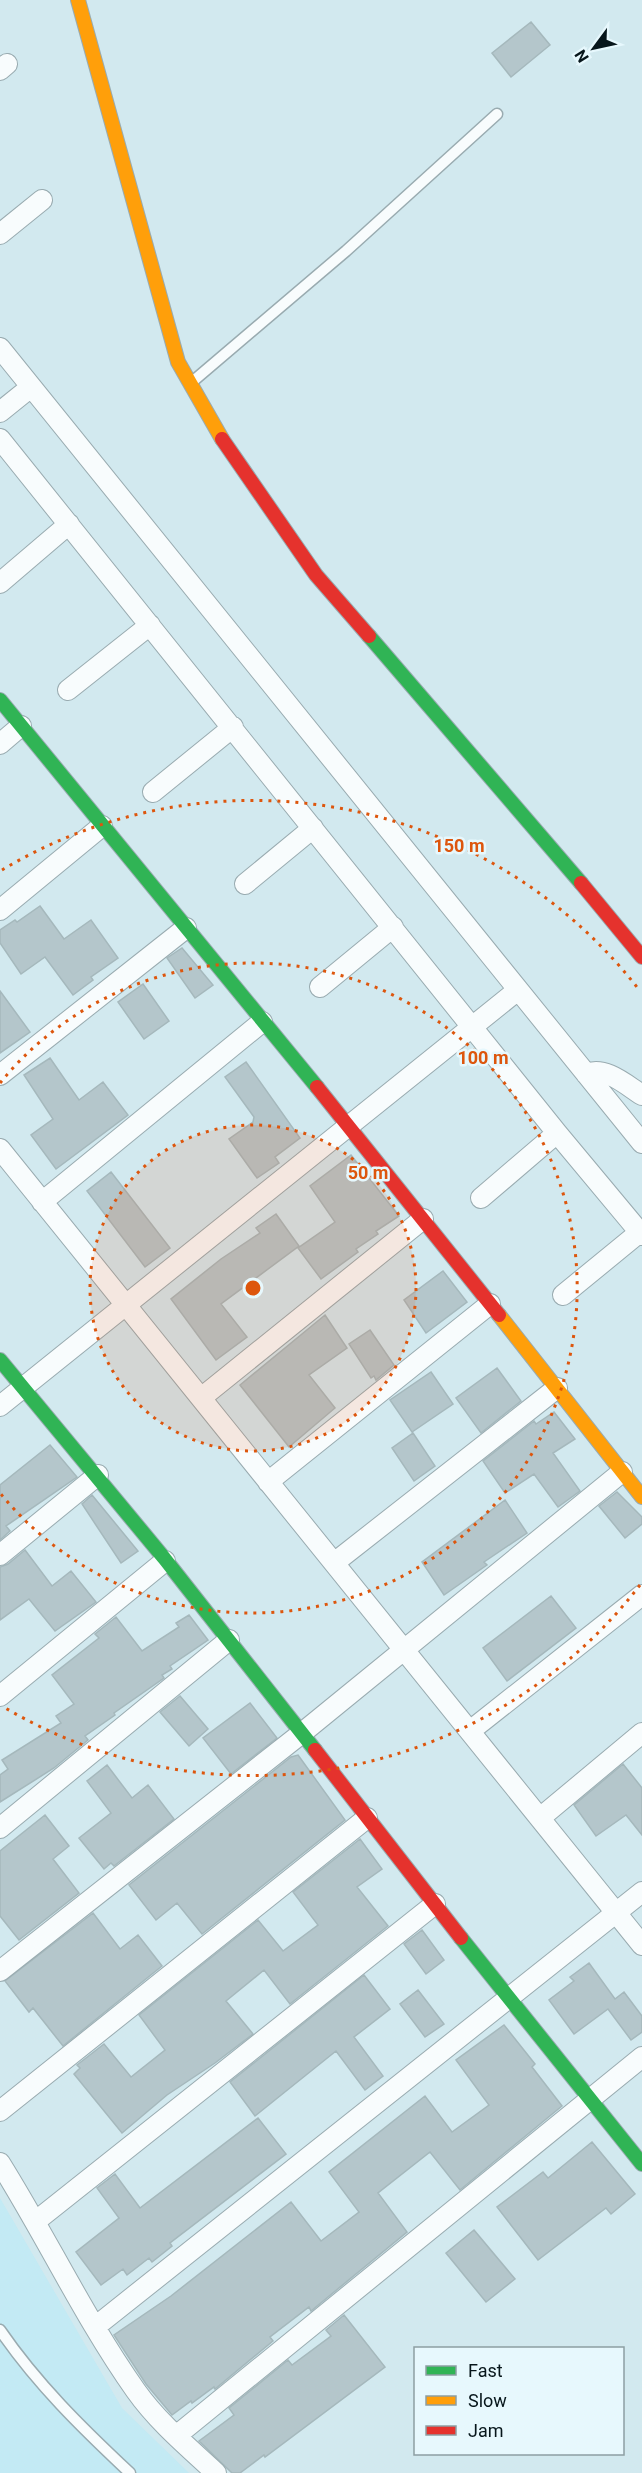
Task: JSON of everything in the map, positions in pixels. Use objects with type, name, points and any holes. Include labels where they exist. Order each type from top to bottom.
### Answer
[{"type":"street","points":[[78,0],[163,314],[178,362],[208,418],[316,575],[484,767],[642,957]]},
{"type":"street","points":[[0,234],[42,200]]},
{"type":"street","points":[[0,348],[642,1143]]},
{"type":"street","points":[[0,412],[31,387]]},
{"type":"street","points":[[0,439],[474,1026],[557,1133],[641,1234],[563,1295]]},
{"type":"street","points":[[0,582],[69,524]]},
{"type":"street","points":[[68,690],[150,625]]},
{"type":"street","points":[[0,700],[350,1127],[642,1497]]},
{"type":"street","points":[[0,744],[21,726]]},
{"type":"street","points":[[153,792],[233,727]]},
{"type":"street","points":[[0,910],[102,826]]},
{"type":"street","points":[[245,884],[313,828]]},
{"type":"street","points":[[320,987],[393,927]]},
{"type":"street","points":[[0,1074],[186,928]]},
{"type":"street","points":[[0,1406],[518,990]]},
{"type":"street","points":[[42,1202],[262,1022]]},
{"type":"street","points":[[586,1074],[593,1071],[604,1072],[642,1095]]},
{"type":"street","points":[[481,1198],[557,1133]]},
{"type":"street","points":[[0,1149],[642,1945]]},
{"type":"street","points":[[201,1398],[423,1219]]},
{"type":"street","points":[[268,1482],[490,1304]]},
{"type":"street","points":[[0,1360],[98,1475],[508,1999],[642,2164]]},
{"type":"street","points":[[334,1563],[557,1388]]},
{"type":"street","points":[[0,1971],[302,1733],[622,1472]]},
{"type":"street","points":[[0,1555],[98,1475]]},
{"type":"street","points":[[0,1696],[165,1561]]},
{"type":"street","points":[[470,1731],[642,1594]]},
{"type":"street","points":[[0,1828],[229,1640]]},
{"type":"street","points":[[540,1818],[642,1733]]},
{"type":"street","points":[[0,2111],[368,1818]]},
{"type":"street","points":[[95,2327],[642,1892]]},
{"type":"street","points":[[36,2221],[435,1904]]},
{"type":"street","points":[[176,2436],[642,2057]]},
{"type":"street","points":[[0,2163],[36,2221],[95,2327],[137,2392],[176,2436],[216,2473]]},
{"type":"lane","points":[[189,384],[346,251],[497,114]]},
{"type":"lane","points":[[0,2330],[29,2371],[68,2414],[130,2473]]},
{"type":"shaded area","points":[[0,2198],[122,2408],[189,2473],[0,2473]]},
{"type":"building","points":[[531,22],[550,45],[511,77],[492,53]]},
{"type":"building","points":[[40,906],[64,939],[91,920],[118,958],[91,977],[93,980],[73,995],[45,957],[21,974],[0,943],[0,930],[15,920],[17,922]]},
{"type":"building","points":[[182,948],[213,985],[195,998],[167,958]]},
{"type":"building","points":[[143,984],[169,1021],[144,1039],[118,1002]]},
{"type":"building","points":[[0,991],[30,1032],[0,1053]]},
{"type":"building","points":[[50,1058],[79,1100],[103,1082],[128,1115],[56,1169],[31,1135],[53,1119],[24,1075]]},
{"type":"building","points":[[246,1062],[300,1138],[275,1157],[279,1163],[257,1178],[229,1139],[253,1122],[254,1117],[225,1077]]},
{"type":"building","points":[[351,1155],[399,1216],[376,1231],[378,1234],[356,1249],[358,1252],[321,1279],[298,1248],[335,1222],[310,1186]]},
{"type":"building","points":[[111,1172],[170,1248],[145,1267],[87,1191]]},
{"type":"building","points":[[276,1214],[299,1246],[221,1304],[247,1337],[216,1360],[171,1299],[221,1259],[260,1233],[256,1228]]},
{"type":"building","points":[[443,1271],[467,1302],[426,1333],[404,1300]]},
{"type":"building","points":[[325,1315],[347,1348],[309,1375],[335,1408],[289,1447],[240,1385]]},
{"type":"building","points":[[370,1330],[394,1365],[376,1380],[374,1376],[371,1378],[349,1344]]},
{"type":"building","points":[[497,1368],[521,1401],[481,1433],[456,1398]]},
{"type":"building","points":[[431,1372],[453,1404],[412,1432],[390,1400]]},
{"type":"building","points":[[554,1412],[575,1439],[553,1453],[580,1491],[558,1507],[534,1474],[505,1493],[483,1461],[534,1421],[536,1424]]},
{"type":"building","points":[[413,1433],[435,1466],[414,1481],[392,1448]]},
{"type":"building","points":[[50,1445],[77,1477],[6,1526],[10,1531],[0,1540],[0,1485]]},
{"type":"building","points":[[617,1492],[642,1517],[642,1524],[625,1538],[599,1506]]},
{"type":"building","points":[[92,1495],[138,1551],[121,1563],[82,1504]]},
{"type":"building","points":[[505,1500],[527,1533],[484,1562],[487,1565],[444,1595],[422,1562]]},
{"type":"building","points":[[25,1550],[52,1586],[71,1571],[96,1602],[55,1631],[29,1599],[0,1620],[0,1567],[8,1564]]},
{"type":"building","points":[[551,1596],[576,1628],[507,1681],[483,1648]]},
{"type":"building","points":[[189,1615],[208,1640],[170,1666],[172,1669],[162,1675],[164,1678],[85,1736],[88,1740],[54,1768],[0,1802],[0,1775],[8,1769],[2,1760],[61,1723],[56,1716],[74,1704],[52,1675],[99,1638],[95,1634],[116,1617],[142,1651],[179,1627],[176,1623]]},
{"type":"building","points":[[180,1696],[208,1729],[189,1746],[160,1712]]},
{"type":"building","points":[[250,1703],[277,1738],[231,1774],[203,1738]]},
{"type":"building","points":[[298,1755],[345,1820],[202,1934],[177,1903],[156,1920],[129,1885],[291,1757]]},
{"type":"building","points":[[623,1764],[642,1788],[642,1835],[626,1815],[596,1836],[574,1805]]},
{"type":"building","points":[[107,1765],[132,1798],[148,1785],[174,1819],[114,1866],[111,1863],[104,1869],[79,1838],[111,1813],[87,1781]]},
{"type":"building","points":[[45,1815],[69,1846],[53,1859],[79,1893],[19,1940],[0,1916],[0,1851]]},
{"type":"building","points":[[360,1839],[382,1869],[357,1887],[388,1926],[290,2004],[264,1970],[226,2001],[253,2034],[167,2095],[122,2133],[74,2074],[80,2068],[77,2065],[104,2044],[131,2077],[165,2050],[139,2015],[258,1920],[283,1951],[318,1925],[293,1892]]},
{"type":"building","points":[[93,1913],[120,1949],[138,1935],[162,1966],[63,2046],[33,2008],[29,2012],[5,1981]]},
{"type":"building","points":[[422,1930],[444,1960],[426,1974],[404,1944]]},
{"type":"building","points":[[589,1963],[615,1999],[624,1992],[642,2016],[642,2032],[631,2040],[608,2009],[574,2034],[549,2000],[574,1981],[570,1977]]},
{"type":"building","points":[[364,1975],[390,2009],[354,2037],[383,2076],[365,2090],[336,2051],[255,2116],[230,2082]]},
{"type":"building","points":[[418,1990],[444,2024],[425,2037],[400,2004]]},
{"type":"building","points":[[504,2025],[535,2064],[532,2067],[562,2106],[460,2190],[430,2152],[378,2193],[407,2232],[311,2311],[309,2307],[270,2337],[273,2341],[215,2389],[214,2387],[172,2415],[146,2384],[114,2335],[171,2296],[291,2202],[321,2241],[359,2212],[329,2172],[425,2096],[452,2132],[489,2105],[456,2060]]},
{"type":"building","points":[[258,2118],[286,2154],[170,2243],[172,2246],[152,2262],[149,2258],[127,2275],[123,2269],[101,2285],[76,2252],[119,2218],[97,2188],[115,2174],[140,2208]]},
{"type":"building","points":[[592,2142],[635,2194],[611,2214],[606,2208],[538,2260],[497,2207],[543,2172],[548,2178]]},
{"type":"building","points":[[474,2230],[515,2279],[486,2302],[446,2253]]},
{"type":"building","points":[[344,2315],[385,2367],[265,2457],[264,2455],[240,2473],[232,2473],[199,2441],[234,2415],[229,2408],[288,2360],[292,2365],[331,2336],[326,2330]]},
{"type":"traffic: fast","points":[[369,636],[581,883]]},
{"type":"traffic: fast","points":[[0,700],[317,1087]]},
{"type":"traffic: fast","points":[[0,1360],[164,1558],[315,1750]]},
{"type":"traffic: fast","points":[[461,1938],[642,2164]]},
{"type":"traffic: slow","points":[[78,0],[178,362],[222,439]]},
{"type":"traffic: slow","points":[[499,1315],[642,1497]]},
{"type":"traffic: jam","points":[[222,439],[316,575],[369,636]]},
{"type":"traffic: jam","points":[[581,883],[642,957]]},
{"type":"traffic: jam","points":[[317,1087],[499,1315]]},
{"type":"traffic: jam","points":[[315,1750],[461,1938]]}]
